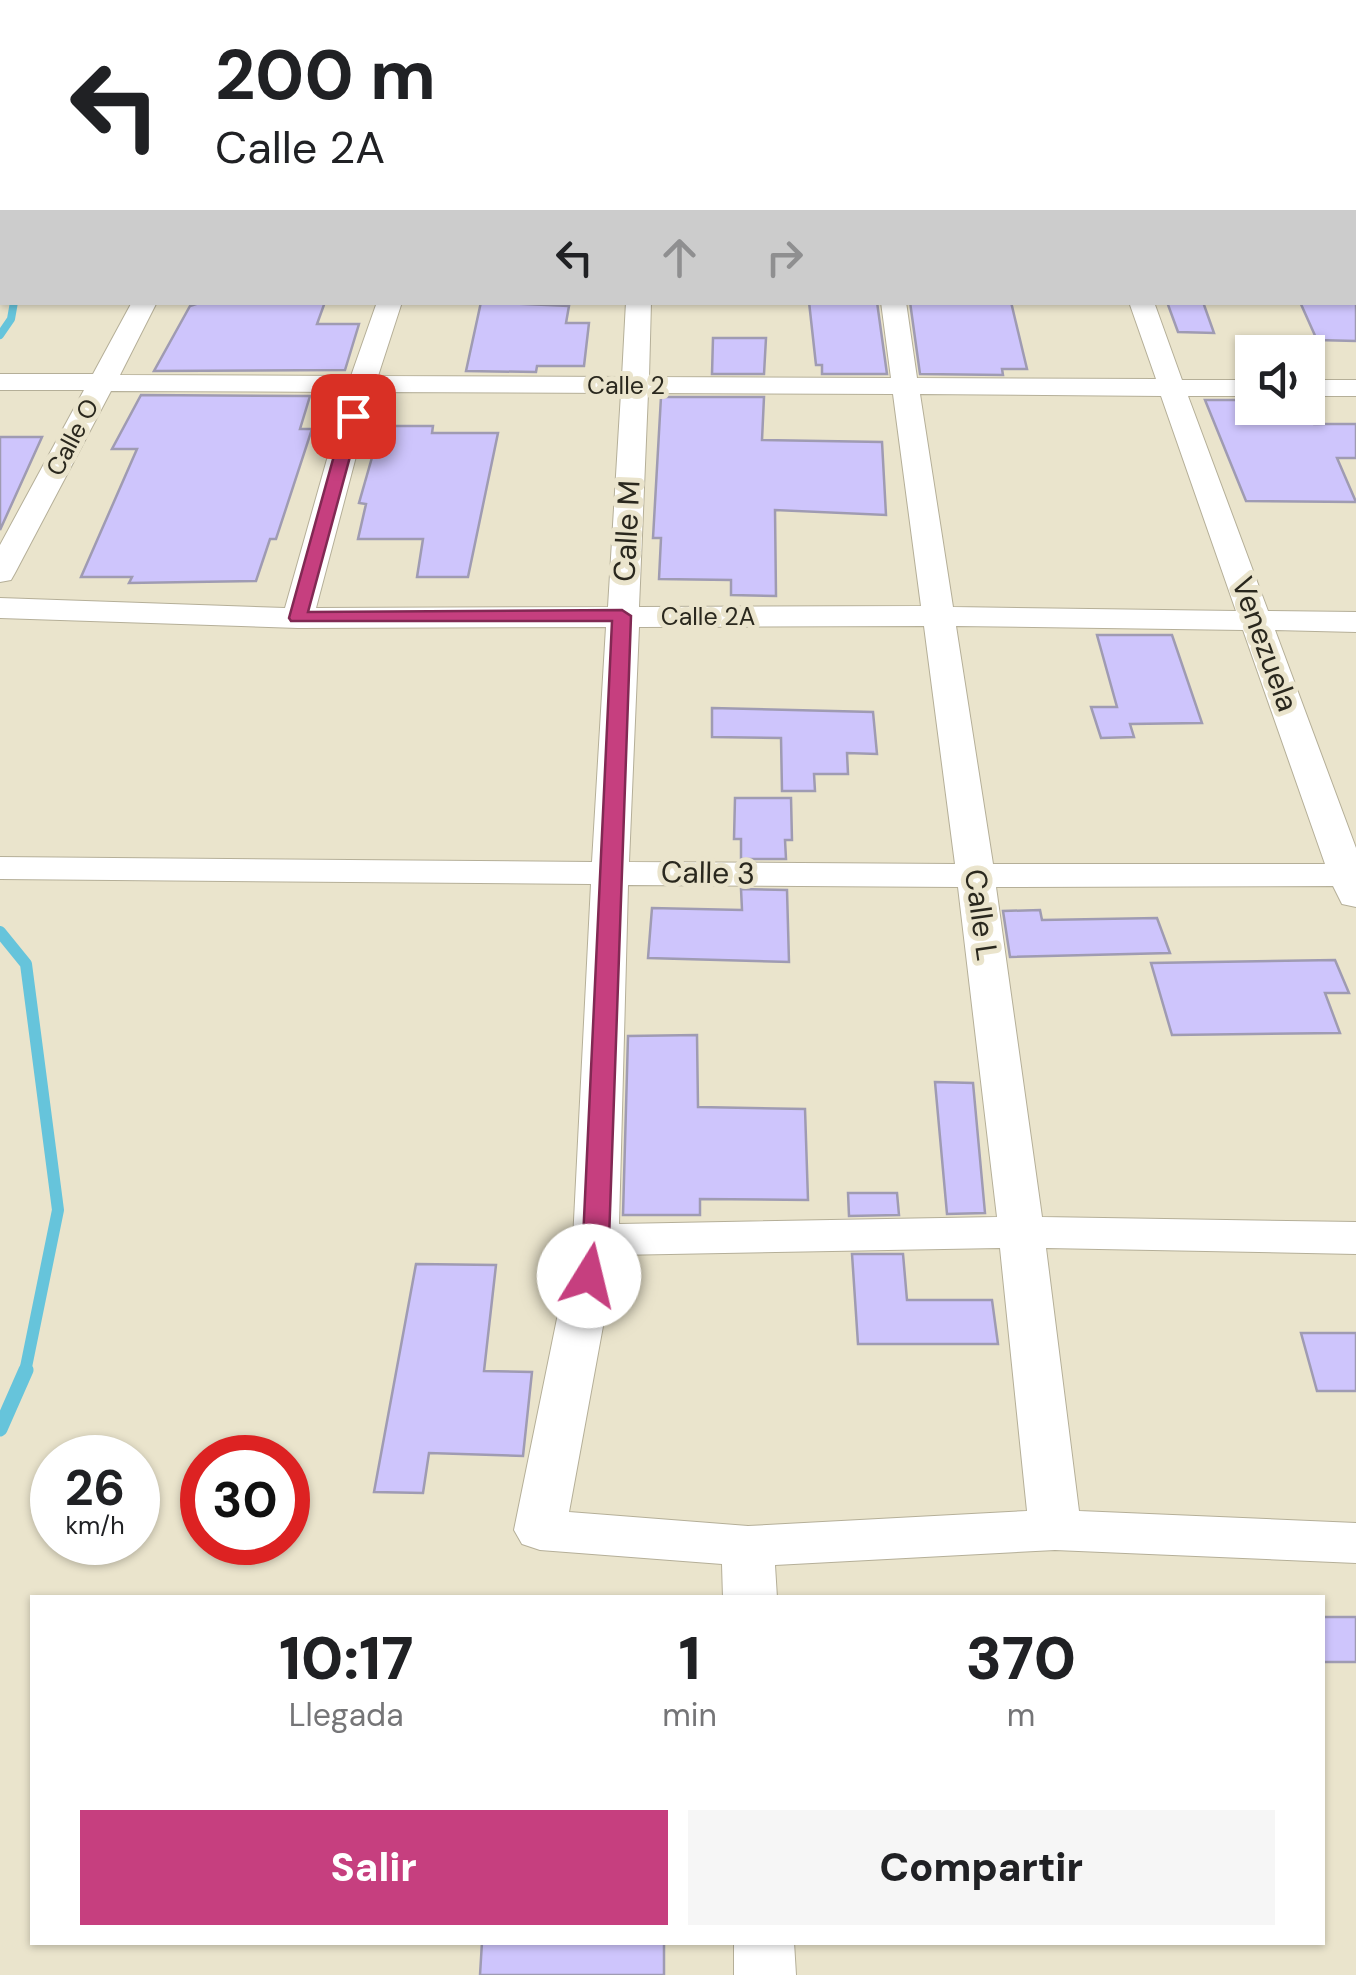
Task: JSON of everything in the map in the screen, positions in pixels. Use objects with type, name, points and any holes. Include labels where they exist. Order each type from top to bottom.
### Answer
[{"type":"street","name":"Calle O","points":[[0,573],[143,305]]},
{"type":"street","points":[[298,618],[362,382],[389,305]]},
{"type":"street","name":"Calle M","points":[[639,305],[596,1240],[540,1530],[748,1546]]},
{"type":"street","name":"Calle L","points":[[894,305],[976,878],[1056,1530]]},
{"type":"street","name":"Venezuela","points":[[1142,305],[1354,883]]},
{"type":"street","name":"Calle 2","points":[[0,382],[1235,388]]},
{"type":"street","points":[[1325,388],[1356,388]]},
{"type":"street","name":"Calle 2A","points":[[0,608],[298,618],[937,616],[1356,622]]},
{"type":"street","name":"Calle 3","points":[[0,868],[610,871],[1354,883]]},
{"type":"street","points":[[596,1240],[1022,1232],[1356,1238]]},
{"type":"street","points":[[750,1595],[748,1546],[1056,1530],[1356,1543]]},
{"type":"street","points":[[764,1945],[765,1975]]},
{"type":"building","points":[[324,305],[317,324],[359,324],[345,370],[154,371],[190,306]]},
{"type":"building","points":[[480,305],[569,306],[566,323],[589,323],[584,366],[537,366],[536,372],[466,371]]},
{"type":"building","points":[[809,305],[877,305],[887,374],[822,374],[822,365],[816,365]]},
{"type":"building","points":[[910,305],[1012,305],[1027,369],[1002,369],[1003,375],[920,374]]},
{"type":"building","points":[[1168,305],[1204,305],[1214,333],[1178,332]]},
{"type":"building","points":[[1301,305],[1356,305],[1356,341],[1325,340],[1325,335],[1315,335]]},
{"type":"building","points":[[713,338],[766,338],[764,374],[712,374]]},
{"type":"building","points":[[141,395],[310,396],[300,429],[312,429],[276,539],[270,539],[256,581],[129,583],[132,577],[81,577],[137,449],[112,449]]},
{"type":"building","points":[[661,397],[764,397],[762,440],[882,442],[886,515],[775,510],[776,596],[731,595],[731,580],[659,579],[661,538],[653,538]]},
{"type":"building","points":[[1205,400],[1235,400],[1235,425],[1356,424],[1356,458],[1337,458],[1356,502],[1246,501]]},
{"type":"building","points":[[381,426],[433,426],[432,433],[498,433],[468,577],[417,577],[423,539],[358,539],[366,504],[359,503]]},
{"type":"building","points":[[0,437],[42,437],[0,530]]},
{"type":"building","points":[[1097,635],[1172,635],[1202,723],[1130,724],[1134,737],[1101,738],[1091,707],[1117,707]]},
{"type":"building","points":[[712,708],[873,712],[877,754],[847,753],[848,774],[814,774],[815,791],[782,791],[781,738],[712,737]]},
{"type":"building","points":[[735,798],[791,798],[792,840],[785,840],[786,859],[741,859],[741,839],[734,839]]},
{"type":"building","points":[[741,889],[787,890],[789,962],[648,958],[652,908],[742,910]]},
{"type":"building","points":[[1040,910],[1042,920],[1157,918],[1170,953],[1010,957],[1003,911]]},
{"type":"building","points":[[1335,960],[1349,993],[1325,993],[1340,1033],[1172,1035],[1151,963]]},
{"type":"building","points":[[697,1035],[698,1107],[805,1109],[808,1200],[700,1199],[700,1215],[623,1215],[628,1036]]},
{"type":"building","points":[[935,1082],[973,1083],[985,1213],[947,1214]]},
{"type":"building","points":[[848,1193],[897,1193],[899,1215],[849,1216]]},
{"type":"building","points":[[852,1254],[903,1254],[907,1300],[992,1300],[998,1344],[858,1344]]},
{"type":"building","points":[[416,1264],[496,1265],[484,1371],[532,1372],[523,1456],[429,1453],[423,1493],[374,1492]]},
{"type":"building","points":[[1301,1333],[1356,1333],[1356,1391],[1317,1391]]},
{"type":"building","points":[[1325,1617],[1356,1617],[1356,1662],[1325,1662]]},
{"type":"building","points":[[482,1945],[664,1945],[664,1975],[480,1975]]},
{"type":"waterway","points":[[0,335],[11,319],[13,305]]},
{"type":"waterway","points":[[0,932],[26,964],[58,1210],[25,1372]]},
{"type":"waterway","points":[[0,1429],[26,1370]]},
{"type":"route","points":[[353,416],[298,618],[622,616],[596,1240],[589,1276]]}]
